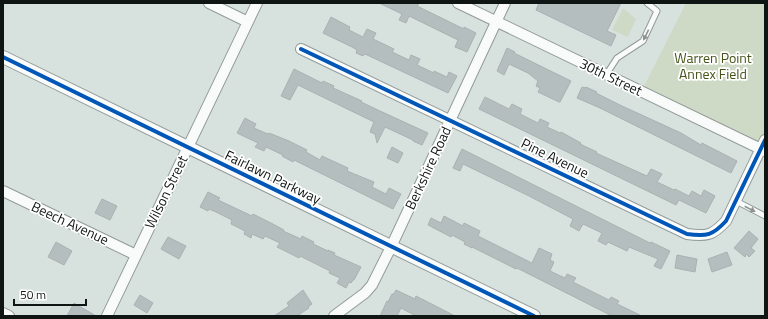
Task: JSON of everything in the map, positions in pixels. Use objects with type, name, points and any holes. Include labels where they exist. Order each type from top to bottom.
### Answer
[{"type":"street","points":[[210,3],[248,22]]},
{"type":"street","name":"Wilson Street","points":[[107,316],[257,3]]},
{"type":"street","name":"30th Street","points":[[458,3],[606,75],[764,147]]},
{"type":"street","name":"Berkshire Road","points":[[334,316],[365,294],[372,285],[505,3]]},
{"type":"street","name":"Pine Avenue","points":[[301,49],[688,234],[698,236],[711,234],[720,228],[726,221],[764,147]]},
{"type":"street","name":"Fairlawn Parkway","points":[[3,57],[534,316]]},
{"type":"street","name":"Beech Avenue","points":[[3,191],[136,255]]},
{"type":"street","points":[[3,313],[9,316]]},
{"type":"lane","points":[[606,75],[616,58],[643,41],[657,11],[648,3]]},
{"type":"lane","points":[[736,201],[765,216]]},
{"type":"green space","name":"Warren Point Annex Field","points":[[686,3],[765,3],[765,151],[641,92]]},
{"type":"green space","points":[[623,8],[636,19],[628,37],[612,30]]},
{"type":"building","points":[[379,3],[419,3],[417,6],[464,29],[464,27],[476,33],[467,52],[455,47],[458,40],[409,16],[406,23],[399,20],[402,14]]},
{"type":"building","points":[[539,3],[621,3],[607,31],[616,35],[611,46],[536,10]]},
{"type":"building","points":[[331,17],[350,27],[349,30],[363,37],[367,29],[376,33],[373,39],[394,49],[392,52],[409,60],[411,55],[420,59],[417,65],[434,73],[434,71],[447,77],[449,72],[457,76],[448,93],[365,54],[363,56],[356,53],[357,50],[323,33]]},
{"type":"building","points":[[507,48],[515,52],[514,53],[571,81],[560,102],[538,92],[540,88],[536,86],[538,81],[528,73],[509,64],[504,75],[497,71]]},
{"type":"building","points":[[294,69],[322,83],[323,81],[334,86],[333,88],[428,133],[422,145],[385,127],[377,143],[375,134],[370,132],[374,122],[298,85],[290,100],[281,96]]},
{"type":"building","points":[[582,87],[586,87],[597,92],[596,93],[622,106],[681,133],[701,145],[702,143],[737,161],[731,173],[577,98]]},
{"type":"building","points":[[485,97],[509,109],[512,104],[522,109],[520,114],[538,123],[540,119],[549,123],[547,127],[560,133],[561,132],[581,143],[580,144],[597,152],[596,153],[647,176],[651,169],[662,174],[657,182],[674,190],[675,189],[689,196],[692,191],[701,196],[704,190],[715,196],[706,213],[679,200],[676,205],[479,109]]},
{"type":"building","points":[[245,118],[256,124],[254,128],[289,141],[307,150],[306,152],[320,160],[322,156],[348,168],[347,171],[374,182],[372,187],[386,194],[389,188],[401,194],[393,209],[294,160],[293,162],[282,156],[283,155],[266,147],[264,151],[255,147],[258,143],[237,133]]},
{"type":"building","points":[[392,147],[403,153],[398,163],[387,158]]},
{"type":"building","points":[[462,149],[650,243],[651,242],[670,251],[661,269],[654,266],[658,259],[629,247],[627,251],[608,242],[606,245],[598,241],[602,233],[583,224],[579,231],[570,226],[573,219],[529,196],[463,164],[460,171],[453,168]]},
{"type":"building","points":[[208,192],[220,198],[218,200],[252,216],[253,214],[284,230],[283,231],[301,239],[302,236],[314,242],[313,244],[335,253],[334,255],[361,267],[354,280],[351,283],[349,282],[346,288],[337,283],[340,278],[329,273],[330,271],[300,256],[299,258],[277,247],[280,243],[265,236],[263,239],[252,234],[251,238],[244,234],[245,231],[231,224],[232,220],[209,209],[208,211],[200,207]]},
{"type":"building","points":[[102,199],[117,206],[110,220],[95,213]]},
{"type":"building","points":[[444,216],[463,226],[464,223],[480,231],[478,236],[532,263],[539,248],[552,254],[550,260],[554,262],[550,271],[565,278],[567,274],[576,278],[573,282],[609,300],[611,297],[619,301],[617,304],[642,316],[612,316],[517,268],[516,269],[464,244],[465,242],[452,235],[451,237],[428,225],[431,218],[441,223]]},
{"type":"building","points":[[749,231],[758,239],[751,248],[755,251],[749,257],[746,254],[745,257],[734,248]]},
{"type":"building","points":[[168,237],[186,246],[179,259],[161,249]]},
{"type":"building","points":[[56,242],[72,251],[64,265],[48,257]]},
{"type":"building","points":[[727,252],[732,265],[712,272],[708,259]]},
{"type":"building","points":[[677,255],[697,259],[695,272],[675,268]]},
{"type":"building","points":[[303,290],[312,304],[308,307],[309,308],[297,316],[274,316],[289,306],[287,303]]},
{"type":"building","points":[[396,290],[415,299],[416,296],[455,316],[416,316],[401,308],[397,316],[380,316],[387,301],[388,302]]},
{"type":"building","points":[[140,295],[153,303],[147,313],[134,305]]},
{"type":"building","points":[[74,303],[96,316],[67,316]]},
{"type":"cycle path","points":[[301,49],[687,234],[709,234],[726,221],[765,140]]},
{"type":"cycle path","points":[[3,57],[534,316]]}]
